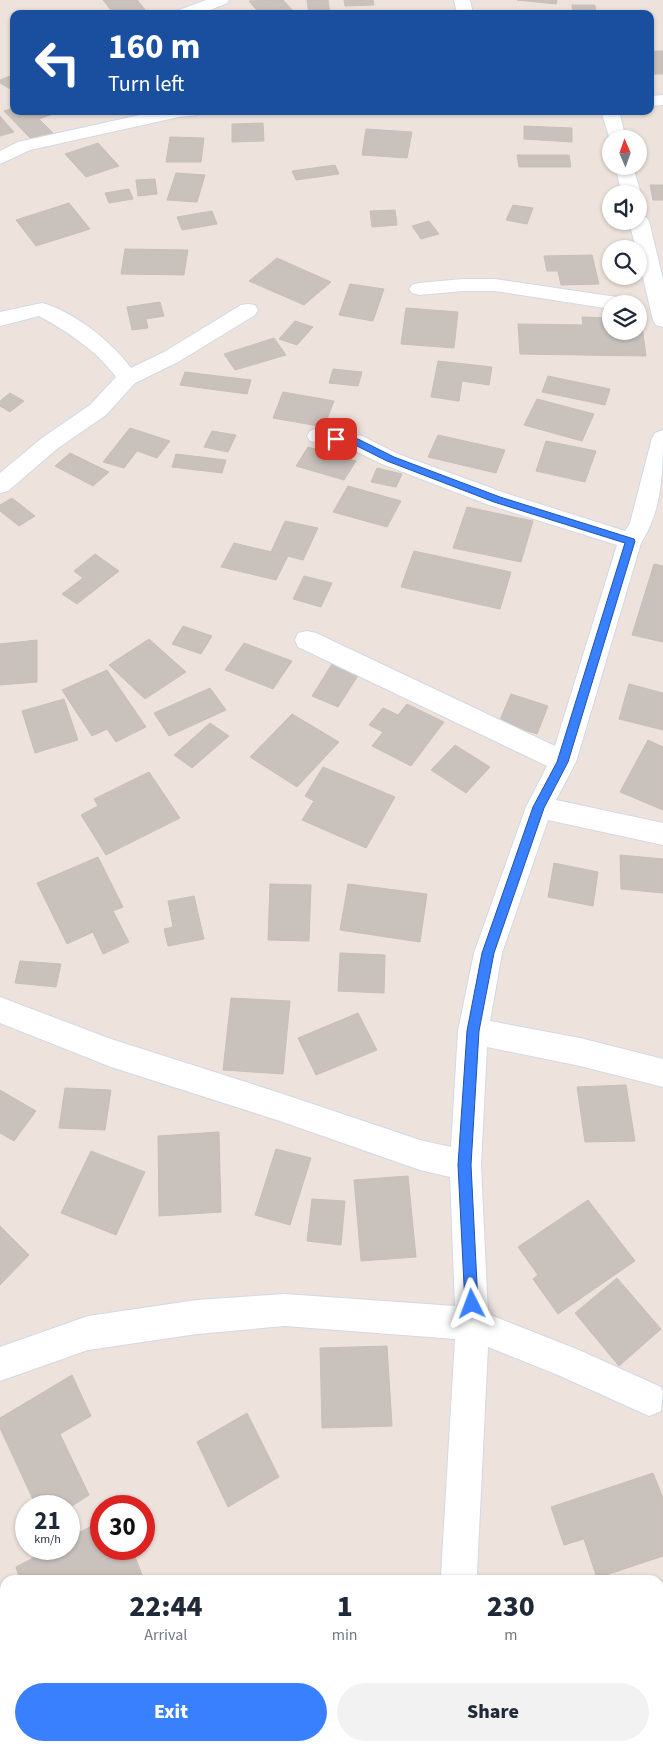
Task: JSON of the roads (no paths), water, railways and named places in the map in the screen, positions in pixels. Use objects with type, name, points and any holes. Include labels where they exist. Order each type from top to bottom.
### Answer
[{"type":"street","points":[[195,10],[221,0]]},
{"type":"street","points":[[0,158],[24,146],[165,115]]},
{"type":"street","points":[[611,115],[615,130]]},
{"type":"street","points":[[641,230],[662,315]]},
{"type":"street","points":[[419,288],[495,285],[602,301]]},
{"type":"street","points":[[0,319],[42,309],[88,335],[118,364],[127,378]]},
{"type":"street","points":[[647,309],[662,315]]},
{"type":"street","points":[[0,485],[50,443],[98,410],[127,378],[171,358],[248,310]]},
{"type":"street","points":[[318,436],[354,441],[390,459],[497,499],[645,532]]},
{"type":"street","points":[[458,1575],[472,1324],[465,1165],[473,1031],[488,953],[539,807],[563,762],[645,532],[663,438]]},
{"type":"street","points":[[307,640],[563,762]]},
{"type":"street","points":[[539,807],[663,834]]},
{"type":"street","points":[[0,1010],[111,1054],[280,1107],[420,1155],[465,1165]]},
{"type":"street","points":[[473,1031],[580,1052],[663,1073]]},
{"type":"street","points":[[0,1364],[88,1333],[197,1317],[285,1310],[472,1324],[567,1362],[649,1399]]}]
